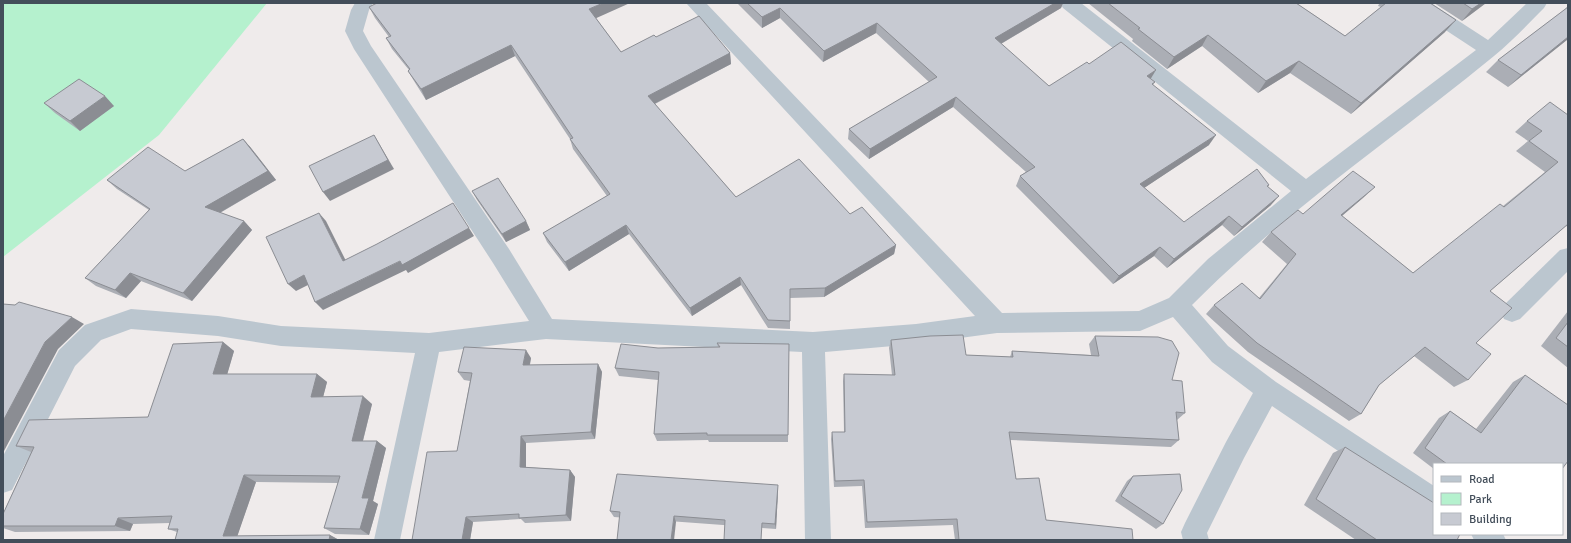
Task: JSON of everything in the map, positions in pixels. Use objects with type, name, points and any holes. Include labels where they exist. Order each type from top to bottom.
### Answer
[{"type":"street","points":[[364,3],[360,10],[354,31],[363,49],[501,256],[546,329]]},
{"type":"street","points":[[695,3],[997,323]]},
{"type":"street","points":[[1069,3],[1306,191]]},
{"type":"street","points":[[1418,3],[1489,50]]},
{"type":"street","points":[[3,481],[67,358],[93,332],[131,319],[218,326],[281,336],[429,343],[546,329],[813,342],[916,334],[997,323],[1140,321],[1177,305],[1216,266],[1306,191],[1489,50],[1538,3]]},
{"type":"street","points":[[1512,312],[1568,257]]},
{"type":"street","points":[[1177,305],[1220,354],[1268,390],[1433,500]]},
{"type":"street","points":[[813,342],[818,540]]},
{"type":"street","points":[[387,540],[429,343]]},
{"type":"street","points":[[1196,540],[1194,532],[1235,450],[1268,390]]},
{"type":"green space","points":[[3,3],[267,3],[159,135],[3,257]]},
{"type":"building","points":[[377,3],[603,3],[589,9],[621,52],[654,35],[656,37],[699,16],[730,53],[648,96],[736,197],[799,159],[850,214],[862,207],[896,245],[825,288],[790,289],[790,321],[768,320],[740,277],[690,308],[626,225],[565,262],[543,233],[610,194],[570,139],[573,138],[511,45],[421,89],[408,71],[410,69],[386,38],[391,36],[369,7]]},
{"type":"building","points":[[747,3],[1055,3],[995,38],[1049,86],[1087,62],[1089,64],[1121,42],[1156,70],[1147,76],[1155,82],[1152,84],[1216,135],[1140,184],[1184,222],[1257,169],[1269,185],[1267,186],[1279,196],[1242,227],[1229,216],[1174,259],[1160,247],[1119,276],[1020,176],[1035,167],[956,97],[870,149],[849,129],[937,77],[877,23],[824,51],[780,8],[762,17]]},
{"type":"building","points":[[1108,3],[1296,3],[1345,36],[1386,3],[1430,3],[1456,20],[1361,103],[1299,61],[1266,81],[1208,35],[1174,57]]},
{"type":"building","points":[[1463,3],[1481,3],[1472,9]]},
{"type":"building","points":[[1568,7],[1568,37],[1521,75],[1498,60]]},
{"type":"building","points":[[79,79],[105,96],[70,121],[44,103]]},
{"type":"building","points":[[1550,102],[1568,115],[1568,224],[1490,291],[1512,308],[1476,343],[1491,354],[1468,380],[1425,347],[1379,385],[1361,414],[1257,343],[1214,305],[1242,283],[1260,299],[1296,254],[1271,232],[1298,210],[1303,214],[1353,171],[1375,187],[1341,215],[1413,273],[1500,204],[1504,207],[1558,162],[1529,141],[1542,131],[1527,121]]},
{"type":"building","points":[[374,135],[388,160],[323,192],[309,166]]},
{"type":"building","points":[[243,139],[268,171],[205,207],[244,221],[183,293],[130,273],[115,290],[85,278],[150,209],[107,180],[148,147],[185,171]]},
{"type":"building","points":[[498,178],[526,221],[502,234],[472,191]]},
{"type":"building","points":[[453,203],[469,228],[402,265],[400,261],[315,302],[304,275],[288,284],[266,237],[319,213],[343,261]]},
{"type":"building","points":[[19,302],[72,317],[45,342],[3,421],[3,304],[15,305]]},
{"type":"building","points":[[1568,322],[1568,347],[1556,338]]},
{"type":"building","points":[[963,335],[966,355],[1013,357],[1012,351],[1099,356],[1095,336],[1158,337],[1172,341],[1179,353],[1172,380],[1182,381],[1185,413],[1176,412],[1179,440],[1009,432],[1016,479],[1039,478],[1046,520],[1132,529],[1133,540],[959,540],[957,519],[867,522],[864,480],[835,481],[832,432],[845,432],[844,374],[895,375],[891,340],[930,336]]},
{"type":"building","points":[[223,342],[213,374],[317,374],[311,397],[363,396],[352,441],[377,441],[362,498],[369,498],[360,529],[324,528],[340,476],[244,475],[223,536],[330,535],[329,540],[175,540],[178,529],[168,529],[172,516],[118,518],[115,526],[3,526],[3,514],[34,447],[16,446],[29,420],[148,417],[173,344]]},
{"type":"building","points":[[717,343],[789,344],[788,435],[707,435],[707,433],[654,434],[659,372],[615,368],[621,344],[658,348],[720,347]]},
{"type":"building","points":[[464,347],[526,350],[523,365],[598,364],[591,432],[521,436],[520,467],[570,470],[566,515],[519,518],[519,514],[466,517],[462,540],[412,540],[427,452],[457,451],[472,373],[458,372]]},
{"type":"building","points":[[1525,375],[1568,405],[1568,461],[1563,468],[1563,463],[1446,463],[1425,448],[1450,411],[1481,433]]},
{"type":"building","points":[[1345,447],[1433,502],[1433,535],[1460,535],[1457,540],[1377,540],[1316,499]]},
{"type":"building","points":[[617,474],[778,485],[775,524],[762,523],[761,540],[724,540],[725,520],[674,516],[671,540],[617,540],[620,512],[610,511]]},
{"type":"building","points":[[1180,474],[1182,490],[1163,524],[1121,496],[1133,476]]}]
